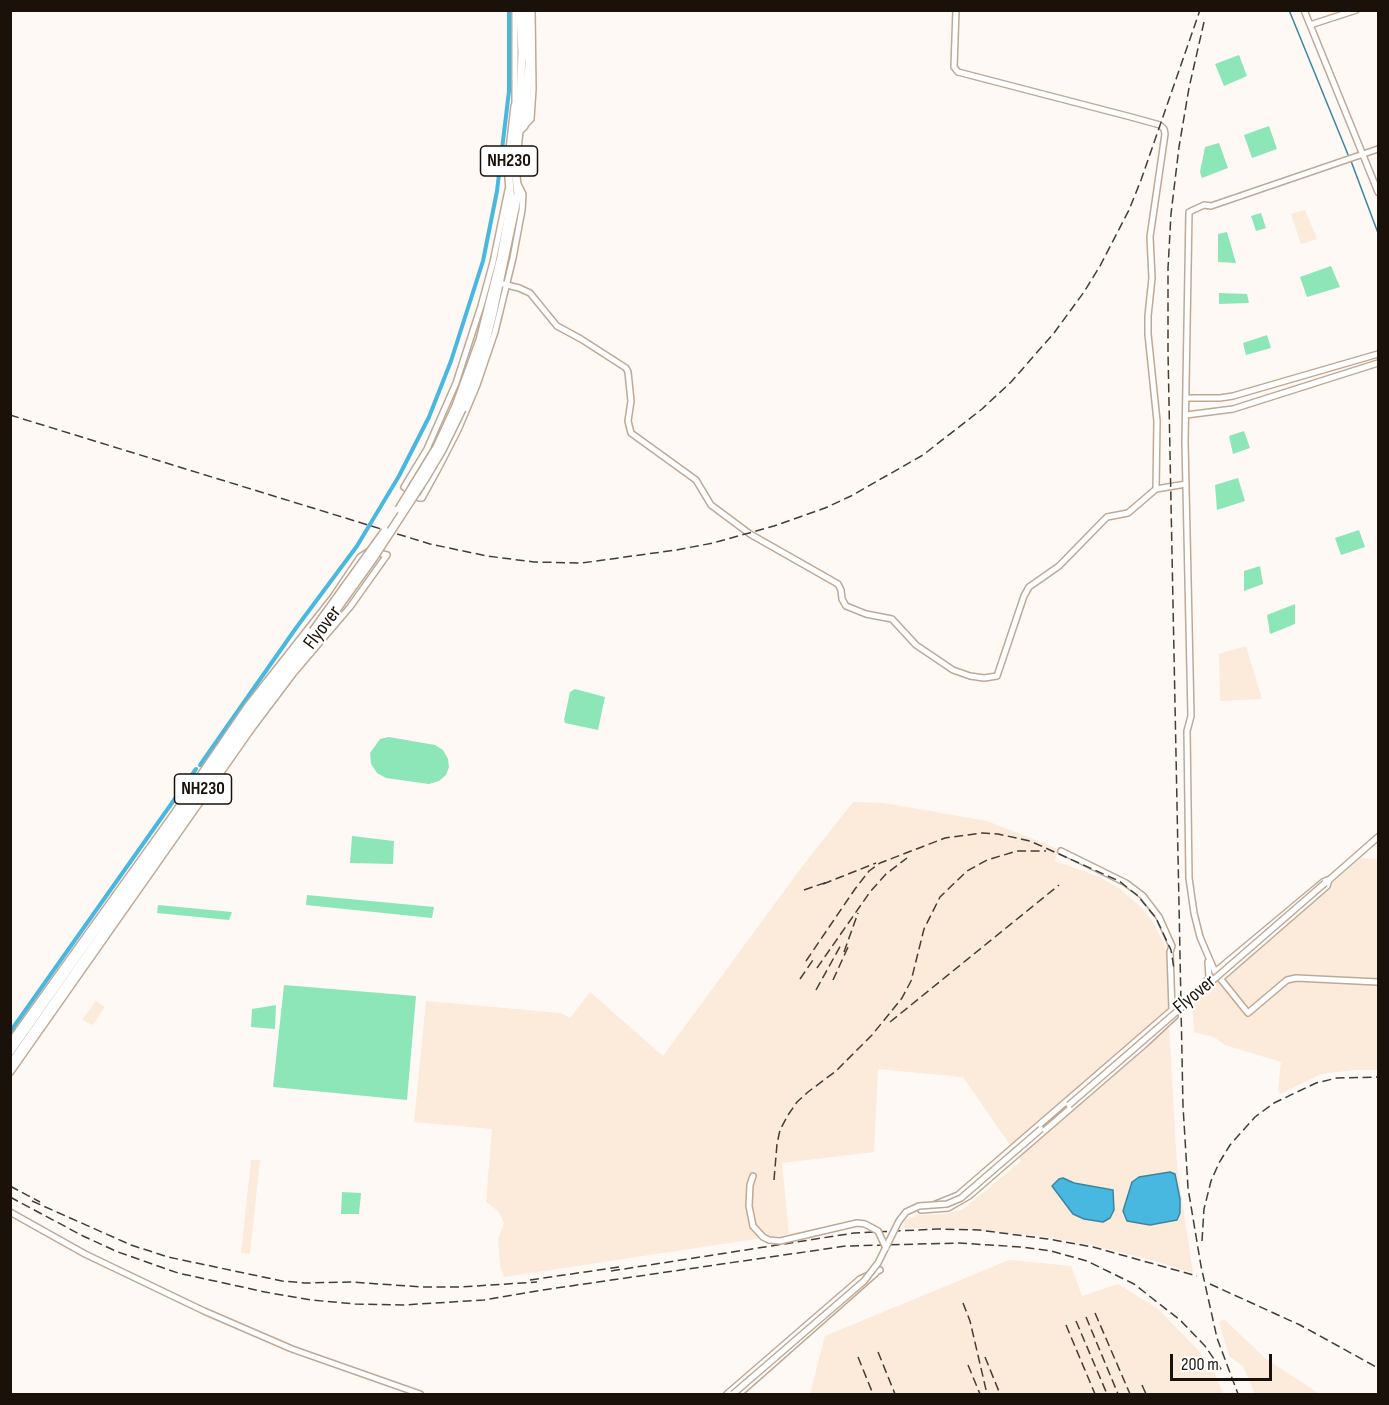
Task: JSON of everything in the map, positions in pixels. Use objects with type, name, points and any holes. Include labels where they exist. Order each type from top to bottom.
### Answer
[{"type":"highway","name":"NH230","points":[[503,284],[518,194],[508,167],[518,106],[522,53],[520,10]]},
{"type":"highway","name":"NH230","points":[[489,316],[511,202],[521,128],[529,63],[527,10]]},
{"type":"highway","points":[[518,106],[521,128]]},
{"type":"highway","points":[[493,262],[501,257]]},
{"type":"highway","name":"Flyover","points":[[91,944],[391,524],[437,447],[456,406],[503,284]]},
{"type":"highway","points":[[481,306],[489,316]]},
{"type":"highway","name":"Flyover","points":[[238,725],[372,560],[442,450],[462,409],[484,350],[489,316]]},
{"type":"highway","name":"NH230","points":[[10,1065],[13,1049],[91,944],[238,725]]},
{"type":"street","points":[[515,10],[518,106]]},
{"type":"street","points":[[521,128],[531,118],[532,10]]},
{"type":"street","points":[[956,10],[954,67],[958,72],[1139,118],[1160,125],[1164,129],[1150,237],[1152,278],[1148,316],[1156,421],[1156,489]]},
{"type":"street","points":[[1304,10],[1378,192]]},
{"type":"street","points":[[1310,24],[1345,10]]},
{"type":"street","points":[[1310,24],[1356,10]]},
{"type":"street","points":[[1192,998],[1207,982],[1210,972],[1192,920],[1188,800],[1187,730],[1191,716],[1186,484],[1189,212],[1378,149]]},
{"type":"street","points":[[513,180],[481,306],[456,383],[427,449],[404,487],[419,498],[439,467],[473,394],[495,332],[503,284],[530,293],[557,326],[626,368],[631,401],[628,421],[631,433],[696,480],[711,505],[750,534],[838,584],[846,606],[866,614],[892,619],[916,645],[953,670],[984,678],[997,676],[1029,587],[1059,566],[1107,517],[1128,513],[1156,489],[1186,484]]},
{"type":"street","points":[[1186,398],[1233,396],[1378,354]]},
{"type":"street","points":[[1186,415],[1233,409],[1378,363]]},
{"type":"street","points":[[13,1049],[252,727],[350,607],[387,555],[369,551],[360,557],[333,597],[259,690],[238,725]]},
{"type":"street","points":[[1215,972],[1323,882],[1327,882],[1378,837]]},
{"type":"street","points":[[1045,1126],[958,1195],[921,1210],[948,1208],[958,1204],[1062,1111],[1172,1010],[1170,952],[1172,946],[1167,930],[1159,917],[1143,896],[1126,883],[1061,851]]},
{"type":"street","points":[[1221,978],[1327,886],[1327,882]]},
{"type":"street","name":"Flyover","points":[[1062,1111],[1327,882]]},
{"type":"street","points":[[1191,894],[1200,937],[1215,972],[1248,1012],[1287,980],[1296,978],[1378,982]]},
{"type":"street","points":[[10,1073],[91,944]]},
{"type":"street","points":[[733,1395],[864,1281],[873,1271],[906,1212],[919,1206],[947,1204],[962,1198],[1045,1126]]},
{"type":"street","points":[[753,1176],[750,1185],[750,1206],[753,1226],[769,1240],[780,1241],[857,1223],[865,1224],[878,1231],[886,1248]]},
{"type":"street","points":[[10,1212],[86,1254],[212,1314],[292,1349],[420,1395]]},
{"type":"street","points":[[728,1395],[860,1279],[880,1270],[739,1395]]},
{"type":"shaded area","points":[[1305,210],[1317,239],[1301,244],[1291,214]]},
{"type":"shaded area","points":[[1246,646],[1262,699],[1220,701],[1219,654]]},
{"type":"shaded area","points":[[853,802],[884,803],[987,821],[1058,849],[1055,861],[1097,876],[1119,888],[1143,909],[1164,944],[1168,962],[1168,1008],[1177,1166],[1193,1273],[1086,1244],[1040,1236],[953,1228],[904,1228],[905,1220],[918,1215],[943,1214],[962,1210],[1021,1161],[963,1077],[878,1069],[874,1152],[782,1163],[789,1234],[504,1277],[500,1265],[498,1240],[504,1223],[498,1211],[486,1202],[492,1129],[414,1122],[426,1001],[561,1013],[570,1018],[590,992],[663,1056],[801,868]]},
{"type":"shaded area","points":[[1361,858],[1378,859],[1377,1070],[1321,1074],[1280,1094],[1278,1090],[1281,1062],[1225,1045],[1214,1037],[1194,1032],[1192,1004]]},
{"type":"shaded area","points":[[96,1001],[105,1007],[93,1025],[82,1020]]},
{"type":"shaded area","points":[[251,1160],[260,1160],[250,1254],[241,1253]]},
{"type":"shaded area","points":[[1009,1260],[1071,1266],[1082,1296],[1118,1284],[1158,1309],[1199,1351],[1214,1371],[1223,1394],[810,1394],[825,1336]]},
{"type":"shaded area","points":[[1224,1319],[1266,1359],[1320,1394],[1255,1394],[1243,1366],[1229,1356],[1219,1322]]},
{"type":"green space","points":[[1239,55],[1247,76],[1224,86],[1215,64]]},
{"type":"green space","points":[[1269,126],[1277,149],[1252,158],[1244,135]]},
{"type":"green space","points":[[1219,143],[1228,168],[1202,178],[1200,172],[1205,147]]},
{"type":"green space","points":[[1261,213],[1266,228],[1256,231],[1251,216]]},
{"type":"green space","points":[[1227,232],[1236,263],[1218,262],[1218,234]]},
{"type":"green space","points":[[1331,266],[1340,287],[1307,297],[1300,277]]},
{"type":"green space","points":[[1219,293],[1247,294],[1249,303],[1219,304]]},
{"type":"green space","points":[[1267,335],[1271,348],[1246,355],[1243,343]]},
{"type":"green space","points":[[1244,431],[1250,448],[1233,454],[1229,436]]},
{"type":"green space","points":[[1238,478],[1245,501],[1217,510],[1215,485]]},
{"type":"green space","points":[[1359,530],[1365,547],[1341,555],[1335,538]]},
{"type":"green space","points":[[1260,566],[1263,584],[1244,591],[1244,571]]},
{"type":"green space","points":[[1295,604],[1295,624],[1270,634],[1267,615]]},
{"type":"green space","points":[[575,689],[605,697],[598,730],[565,723],[570,692]]},
{"type":"green space","points":[[389,737],[435,745],[443,750],[449,767],[446,775],[439,781],[429,784],[386,778],[377,773],[371,764],[370,753],[380,739]]},
{"type":"green space","points":[[352,836],[394,841],[393,864],[350,863]]},
{"type":"green space","points":[[307,895],[434,907],[432,918],[306,905]]},
{"type":"green space","points":[[158,905],[232,912],[229,920],[157,913]]},
{"type":"green space","points":[[284,985],[416,996],[407,1100],[273,1087]]},
{"type":"green space","points":[[276,1005],[275,1029],[251,1027],[252,1009]]},
{"type":"green space","points":[[342,1192],[361,1193],[359,1214],[341,1214]]},
{"type":"water","points":[[1170,1172],[1175,1174],[1180,1199],[1180,1213],[1177,1220],[1150,1225],[1127,1221],[1123,1211],[1132,1182],[1139,1177]]},
{"type":"water","points":[[1063,1178],[1074,1183],[1113,1190],[1114,1210],[1110,1218],[1103,1222],[1084,1219],[1073,1214],[1052,1186]]},
{"type":"waterway","points":[[200,765],[357,546],[399,476],[429,417],[451,361],[483,261],[497,191],[509,91],[509,10]]},
{"type":"waterway","points":[[1289,10],[1349,157]]},
{"type":"waterway","points":[[1351,161],[1378,233]]},
{"type":"waterway","points":[[10,1032],[196,769]]},
{"type":"railway","points":[[10,415],[430,544],[487,556],[534,562],[582,563],[713,543],[774,526],[851,496],[923,455],[982,409],[1011,382],[1054,333],[1100,266],[1129,210],[1200,10]]},
{"type":"railway","points":[[1204,22],[1179,147],[1171,214],[1168,268],[1183,1106],[1188,1188],[1201,1266],[1217,1338],[1238,1394]]},
{"type":"railway","points":[[806,961],[869,871],[880,863],[945,838],[982,833],[1030,841],[1119,881],[1137,895],[1156,918],[1171,950],[1174,969]]},
{"type":"railway","points":[[774,1180],[780,1130],[788,1115],[797,1102],[836,1071],[872,1035],[902,998],[911,981],[924,929],[940,897],[967,871],[987,860],[1017,851],[1046,851]]},
{"type":"railway","points":[[817,968],[870,892],[886,874],[907,858]]},
{"type":"railway","points":[[823,884],[876,863]]},
{"type":"railway","points":[[804,890],[830,881]]},
{"type":"railway","points":[[890,1022],[1059,885]]},
{"type":"railway","points":[[844,952],[858,913]]},
{"type":"railway","points":[[816,990],[842,943]]},
{"type":"railway","points":[[833,980],[849,945]]},
{"type":"railway","points":[[800,979],[815,957]]},
{"type":"railway","points":[[1202,1241],[1204,1209],[1211,1181],[1230,1145],[1255,1117],[1274,1103],[1316,1083],[1337,1078],[1378,1077]]},
{"type":"railway","points":[[10,1186],[40,1202]]},
{"type":"railway","points":[[10,1197],[118,1252],[178,1273],[265,1292],[311,1300],[355,1304],[403,1305],[484,1300],[846,1246],[959,1243],[1051,1251],[1087,1261],[1134,1284],[1180,1320],[1205,1346],[1223,1372]]},
{"type":"railway","points":[[32,1201],[131,1245],[168,1257],[282,1281],[351,1282],[422,1287],[537,1282]]},
{"type":"railway","points":[[611,1271],[854,1233],[938,1229],[979,1230],[1093,1247],[1197,1276]]},
{"type":"railway","points":[[530,1280],[619,1267]]},
{"type":"railway","points":[[1210,1284],[1300,1325],[1378,1368]]},
{"type":"railway","points":[[963,1303],[970,1321],[987,1394]]},
{"type":"railway","points":[[1095,1313],[1130,1394]]},
{"type":"railway","points":[[1086,1317],[1118,1394]]},
{"type":"railway","points":[[1076,1321],[1107,1394]]},
{"type":"railway","points":[[1066,1325],[1095,1394]]},
{"type":"railway","points":[[878,1352],[895,1394]]},
{"type":"railway","points":[[858,1357],[873,1394]]},
{"type":"railway","points":[[985,1357],[1000,1394]]},
{"type":"railway","points":[[968,1365],[980,1394]]},
{"type":"railway","points":[[1142,1385],[1146,1394]]}]
